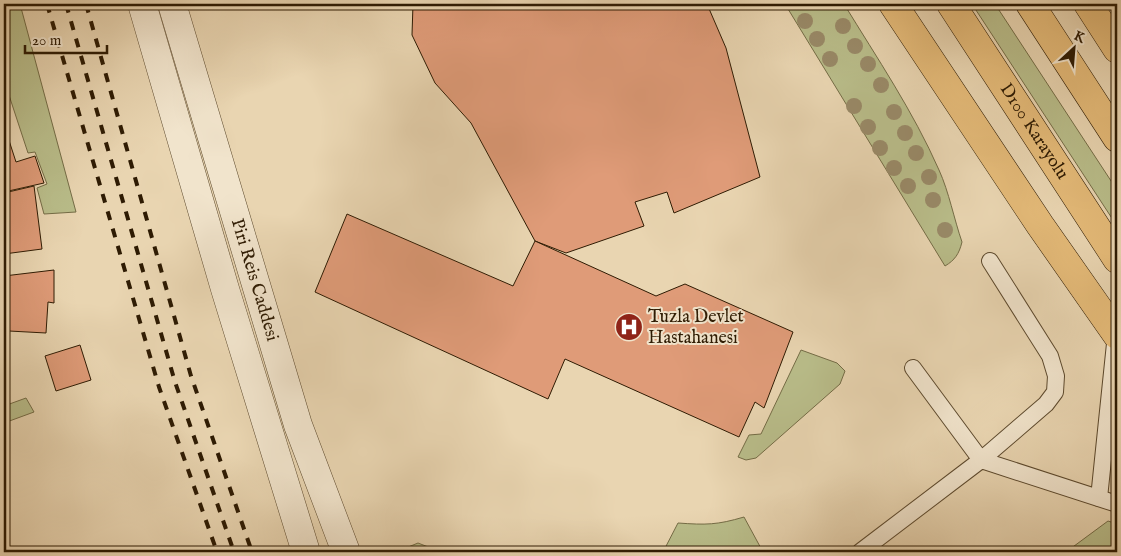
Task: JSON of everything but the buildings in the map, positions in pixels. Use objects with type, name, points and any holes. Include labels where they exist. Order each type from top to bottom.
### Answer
[{"type":"highway","points":[[893,4],[1040,225],[1117,334]]},
{"type":"highway","name":"D100 Karayolu","points":[[951,4],[1117,260]]},
{"type":"highway","points":[[1030,4],[1117,138]]},
{"type":"highway","points":[[1088,4],[1117,49]]},
{"type":"street","name":"Piri Reis Caddesi","points":[[142,4],[228,298],[306,552]]},
{"type":"street","name":"Piri Reis Caddesi","points":[[172,4],[298,424],[346,552]]},
{"type":"lane","points":[[860,552],[981,460],[1046,404],[1055,392],[1056,376],[1050,356],[990,261]]},
{"type":"lane","points":[[1098,498],[1117,334]]},
{"type":"lane","points":[[913,368],[981,460],[1117,504]]},
{"type":"green space","points":[[4,4],[20,4],[76,212],[44,214],[37,188],[47,184],[35,152],[28,153],[4,80]]},
{"type":"green space","points":[[785,4],[844,4],[882,65],[929,148],[949,196],[962,242],[956,256],[945,266]]},
{"type":"green space","points":[[972,4],[995,4],[1117,190],[1117,226]]},
{"type":"green space","points":[[801,350],[837,363],[845,371],[840,384],[756,458],[746,460],[738,457],[749,435],[761,434]]},
{"type":"green space","points":[[26,398],[34,412],[4,423],[4,406]]},
{"type":"green space","points":[[744,517],[763,552],[663,552],[678,523],[711,524]]},
{"type":"green space","points":[[1108,521],[1117,524],[1117,552],[1066,552]]},
{"type":"green space","points":[[418,543],[441,552],[396,552]]},
{"type":"railway","points":[[47,4],[159,387],[217,552]]},
{"type":"railway","points":[[66,4],[175,382],[234,552]]},
{"type":"railway","points":[[86,4],[191,376],[252,552]]},
{"type":"place","name":"Tuzla Devlet Hastahanesi","points":[[629,327]]}]
